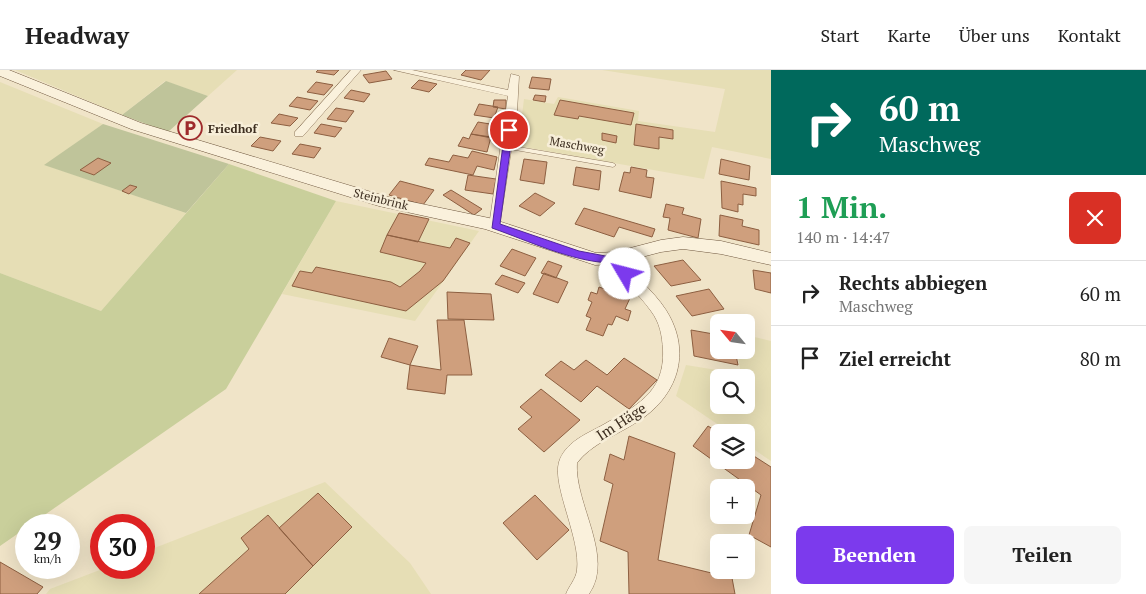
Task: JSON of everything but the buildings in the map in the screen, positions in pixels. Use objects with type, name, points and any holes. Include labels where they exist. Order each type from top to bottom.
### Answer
[{"type":"street","points":[[299,134],[356,70]]},
{"type":"street","points":[[399,70],[514,94]]},
{"type":"street","name":"Steinbrink","points":[[0,71],[136,126],[385,202],[495,226],[595,259],[612,260],[662,246],[682,243],[706,245],[771,259]]},
{"type":"street","points":[[495,226],[514,94],[514,76]]},
{"type":"street","name":"Im Häge","points":[[584,592],[589,567],[570,487],[568,464],[578,448],[639,412],[661,393],[671,377],[673,359],[666,324],[649,299],[612,260]]},
{"type":"lane","name":"Maschweg","points":[[506,147],[613,165]]},
{"type":"shaded area","points":[[15,70],[237,70],[208,96],[165,81],[122,115]]},
{"type":"shaded area","points":[[602,70],[771,70],[771,159],[712,147],[704,179],[518,146],[524,99],[554,104],[558,97],[639,111],[638,121],[715,132],[725,89]]},
{"type":"shaded area","points":[[0,82],[103,124],[45,165],[186,213],[101,311],[0,273]]},
{"type":"shaded area","points":[[336,201],[479,231],[415,321],[282,294]]},
{"type":"shaded area","points":[[755,337],[771,341],[771,461],[755,450],[755,424],[717,424],[676,396],[686,365],[710,369],[710,414],[755,414],[755,369],[740,369],[738,359],[755,359]]},
{"type":"shaded area","points":[[325,482],[410,563],[431,594],[46,594],[50,589],[90,574],[90,579],[155,579],[155,548]]},
{"type":"green space","points":[[166,81],[208,96],[168,132],[122,115]]},
{"type":"green space","points":[[103,124],[229,164],[186,213],[44,165]]},
{"type":"green space","points":[[229,164],[336,201],[226,389],[46,514],[15,514],[15,536],[0,546],[0,273],[101,311]]},
{"type":"place","name":"Friedhof","points":[[190,128]]},
{"type":"route","points":[[509,130],[495,226],[595,259],[612,260],[625,274]]}]
